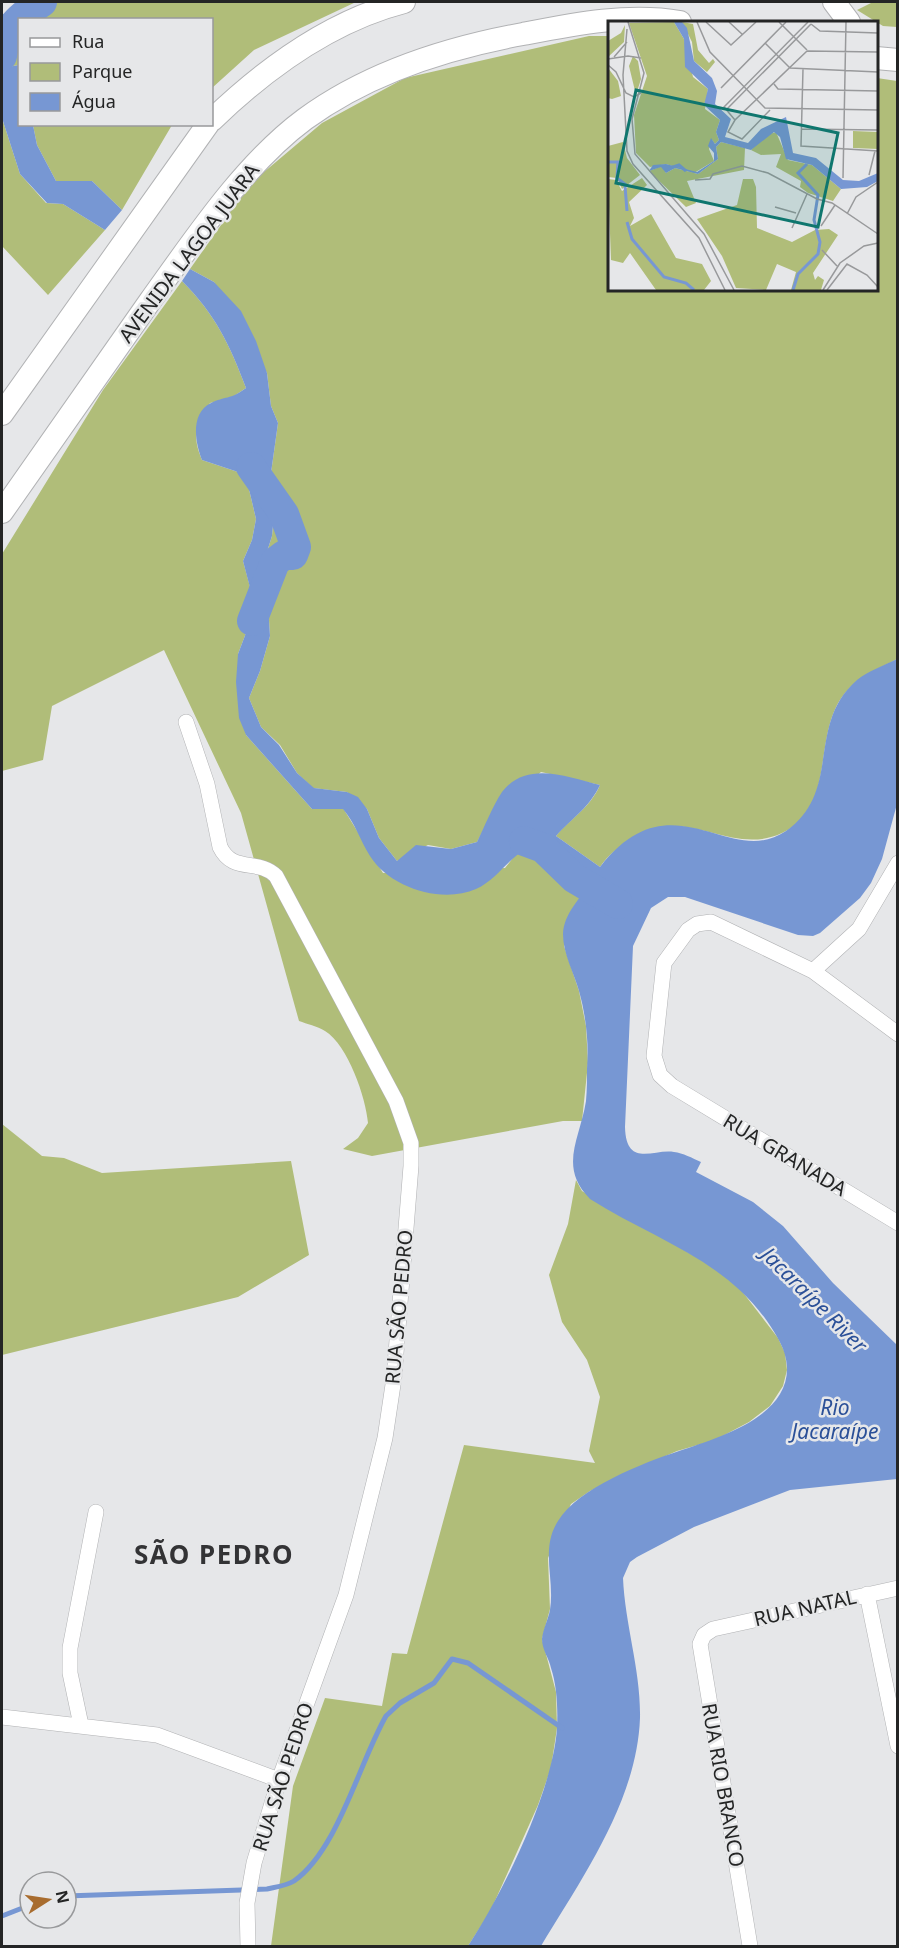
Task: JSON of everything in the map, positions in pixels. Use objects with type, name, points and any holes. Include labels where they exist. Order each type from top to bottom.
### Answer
[{"type":"main road","points":[[213,119],[251,83],[318,37],[404,2]]},
{"type":"main road","points":[[834,2],[848,21]]},
{"type":"main road","name":"AVENIDA LAGOA JUARA","points":[[609,21],[628,19],[663,21]]},
{"type":"main road","name":"AVENIDA LAGOA JUARA","points":[[2,512],[190,246],[258,162],[304,119],[358,86],[414,62],[491,40],[563,26],[608,21]]},
{"type":"main road","points":[[2,414],[207,126]]},
{"type":"street","name":"RUA SÃO PEDRO","points":[[186,722],[207,784],[224,856],[231,862],[266,869],[276,876],[396,1101],[411,1143],[394,1378],[386,1438],[346,1595],[279,1780],[249,1884],[248,1947]]},
{"type":"street","points":[[896,868],[859,929],[813,971],[897,1034]]},
{"type":"street","name":"RUA GRANADA","points":[[813,971],[711,922],[697,924],[688,930],[664,963],[654,1056],[660,1075],[672,1086],[897,1223]]},
{"type":"street","points":[[81,1725],[70,1673],[70,1648],[96,1512]]},
{"type":"street","name":"RUA NATAL","points":[[713,1629],[897,1588]]},
{"type":"street","points":[[867,1594],[897,1746]]},
{"type":"street","name":"RUA RIO BRANCO","points":[[713,1629],[704,1635],[700,1644],[700,1655],[750,1947]]},
{"type":"street","points":[[2,1717],[158,1735],[279,1780]]},
{"type":"green space","points":[[52,2],[356,2],[254,50],[213,87],[213,18],[43,18]]},
{"type":"green space","points":[[873,2],[897,2],[897,27],[883,26],[857,10]]},
{"type":"green space","points":[[18,32],[18,65],[2,68],[2,35]]},
{"type":"green space","points":[[589,36],[608,36],[608,291],[878,291],[878,78],[897,81],[897,659],[863,677],[845,693],[835,710],[829,729],[818,788],[811,806],[799,821],[782,833],[762,839],[743,839],[688,827],[669,826],[649,830],[629,840],[610,855],[600,867],[556,836],[586,806],[600,785],[541,772],[489,819],[477,842],[451,849],[428,845],[397,861],[379,838],[367,809],[347,792],[313,788],[297,773],[280,745],[261,727],[249,698],[270,636],[265,558],[272,536],[275,505],[271,473],[278,423],[271,406],[267,373],[214,282],[190,269],[250,184],[322,123],[405,78]]},
{"type":"green space","points":[[2,118],[20,174],[46,203],[63,204],[105,230],[48,295],[2,246]]},
{"type":"green space","points":[[33,126],[171,126],[122,210],[92,181],[56,181],[37,145]]},
{"type":"green space","points":[[182,281],[213,318],[234,358],[246,388],[231,398],[210,403],[199,424],[196,437],[202,460],[238,472],[248,485],[256,519],[252,540],[243,561],[253,598],[249,625],[238,654],[246,735],[312,809],[343,808],[383,873],[505,868],[516,854],[529,848],[560,862],[587,886],[564,946],[579,991],[586,1026],[588,1063],[582,1121],[563,1121],[372,1156],[343,1149],[358,1138],[368,1123],[360,1087],[348,1060],[333,1038],[322,1029],[299,1021],[241,813],[164,650],[52,706],[43,760],[2,771],[2,554],[103,390]]},
{"type":"green space","points":[[2,1124],[42,1156],[64,1158],[102,1173],[291,1161],[309,1255],[238,1297],[2,1355]]},
{"type":"green space","points":[[576,1180],[582,1191],[715,1268],[738,1286],[778,1338],[785,1353],[787,1370],[783,1386],[770,1406],[749,1422],[715,1440],[677,1451],[634,1470],[590,1491],[571,1504],[548,1558],[550,1609],[542,1639],[556,1692],[557,1728],[551,1768],[538,1805],[490,1912],[468,1946],[271,1946],[293,1786],[325,1698],[382,1706],[392,1653],[407,1654],[464,1445],[595,1463],[589,1451],[600,1397],[587,1360],[562,1322],[549,1275],[568,1224]]},
{"type":"water","points":[[29,2],[52,2],[43,18],[18,18],[18,32],[2,35],[2,15]]},
{"type":"water","points":[[18,65],[18,126],[33,126],[37,145],[56,181],[92,181],[122,210],[105,230],[63,204],[47,203],[20,174],[2,118],[2,68]]},
{"type":"water","name":"Rio Jacaraípe","points":[[190,269],[214,282],[241,311],[256,341],[267,373],[271,406],[278,423],[271,473],[275,505],[272,536],[265,558],[270,636],[249,698],[261,727],[279,745],[297,773],[314,788],[347,792],[358,797],[367,809],[379,838],[397,861],[416,845],[451,849],[477,842],[502,792],[512,782],[523,776],[535,774],[561,775],[600,785],[586,806],[556,836],[600,867],[626,841],[651,828],[675,825],[743,840],[765,840],[786,831],[803,815],[814,797],[832,717],[841,698],[861,677],[897,659],[897,804],[882,859],[871,883],[860,898],[820,933],[813,936],[798,935],[685,897],[668,897],[651,908],[633,946],[625,1127],[630,1148],[636,1152],[643,1154],[674,1152],[701,1162],[696,1172],[753,1202],[783,1226],[833,1283],[897,1345],[897,1479],[790,1490],[694,1527],[630,1562],[623,1578],[640,1700],[637,1749],[629,1779],[605,1838],[541,1946],[468,1946],[496,1898],[524,1841],[546,1781],[553,1753],[557,1728],[557,1698],[542,1639],[550,1610],[549,1553],[553,1532],[567,1509],[612,1478],[648,1462],[712,1440],[748,1423],[763,1413],[776,1400],[784,1385],[787,1367],[785,1354],[767,1321],[749,1299],[729,1281],[685,1251],[590,1199],[580,1187],[575,1176],[574,1152],[586,1101],[588,1059],[581,1000],[567,956],[563,934],[569,914],[587,886],[560,862],[529,848],[515,857],[484,885],[463,893],[433,894],[403,884],[390,877],[370,856],[343,809],[312,809],[246,735],[239,718],[236,682],[238,654],[249,625],[253,599],[243,561],[252,540],[256,519],[248,485],[238,472],[202,460],[196,429],[197,421],[204,408],[246,388],[234,358],[213,318],[182,281]]},
{"type":"waterway","points":[[20,18],[42,2]]},
{"type":"waterway","points":[[2,56],[10,30],[18,20]]},
{"type":"waterway","points":[[251,467],[284,514],[296,547],[293,555],[284,555],[275,562],[252,621]]},
{"type":"waterway","points":[[524,841],[543,848],[574,878],[618,904]]},
{"type":"waterway","points":[[78,1896],[267,1889],[294,1881],[323,1849],[335,1828],[386,1716],[400,1703],[434,1683],[452,1659],[468,1663],[562,1728]]},
{"type":"waterway","points":[[2,1916],[18,1910]]},
{"type":"district","name":"SÃO PEDRO","points":[[214,1555]]},
{"type":"water label","name":"Jacaraípe River","points":[[814,1300]]}]
